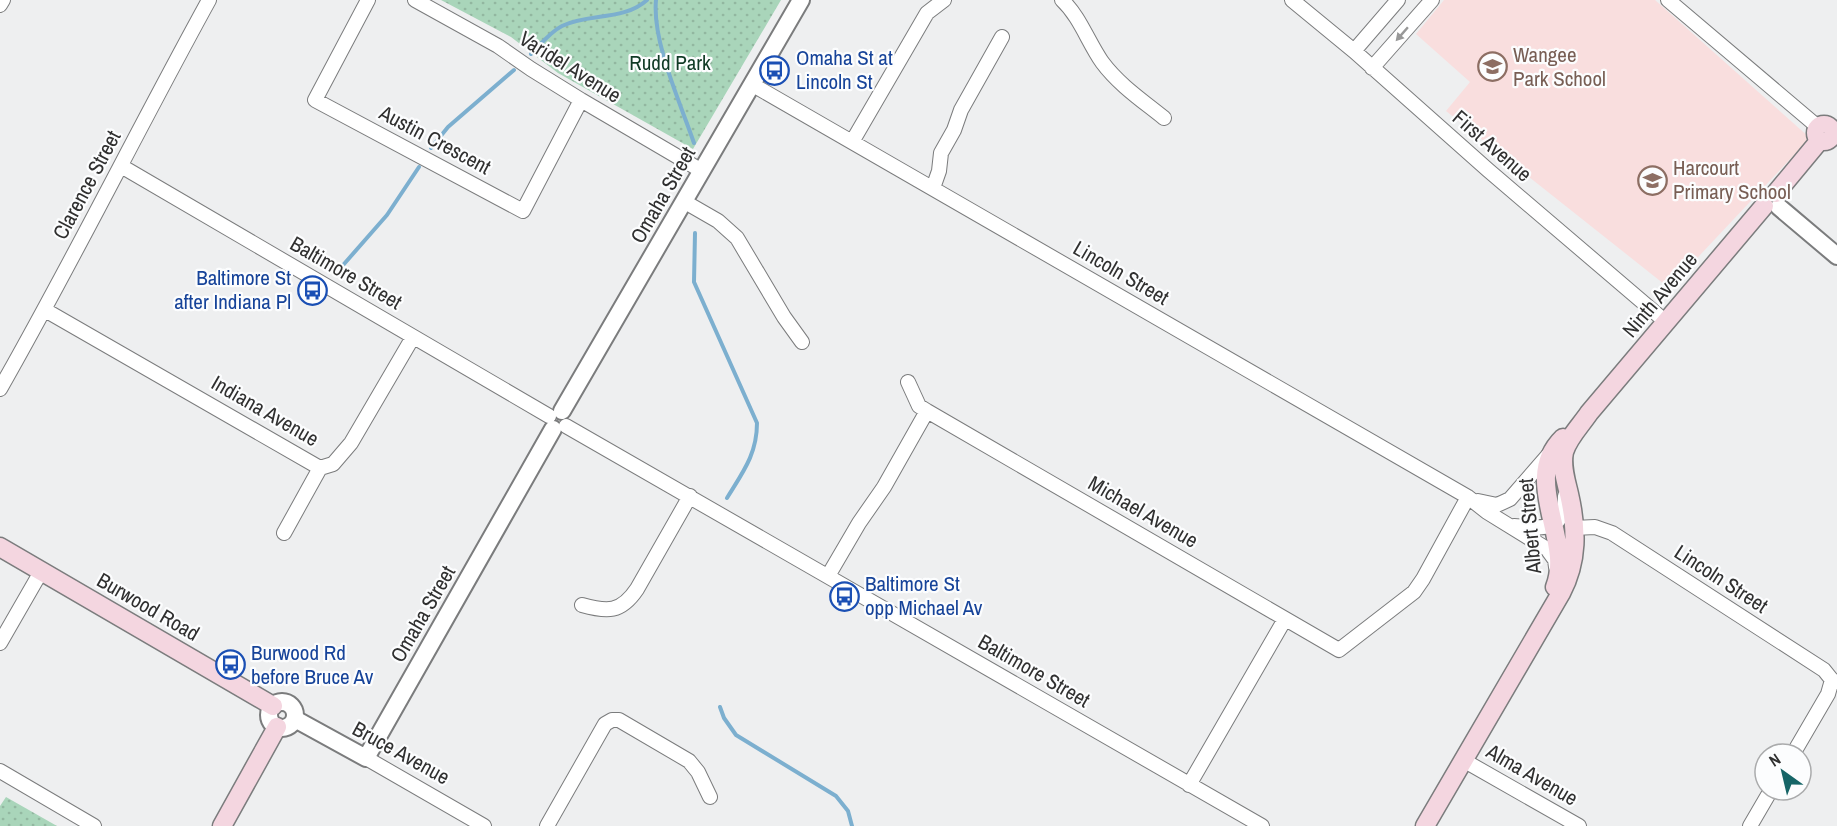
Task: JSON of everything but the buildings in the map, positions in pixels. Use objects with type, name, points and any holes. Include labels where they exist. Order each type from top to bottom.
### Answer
[{"type":"main road","name":"Ninth Avenue","points":[[1589,413],[1773,202],[1826,128]]},
{"type":"main road","name":"Albert Street","points":[[1525,654],[1558,581],[1560,562],[1546,483],[1548,466],[1558,442],[1589,413]]},
{"type":"main road","name":"Albert Street","points":[[1425,826],[1571,572],[1575,551],[1574,528],[1564,456],[1567,445],[1589,413]]},
{"type":"main road","name":"Burwood Road","points":[[0,547],[273,706]]},
{"type":"main road","points":[[222,826],[278,727]]},
{"type":"street","points":[[0,5],[3,0]]},
{"type":"street","name":"Clarence Street","points":[[0,389],[45,310],[209,0]]},
{"type":"street","name":"Austin Crescent","points":[[368,0],[315,100],[523,211],[581,100]]},
{"type":"street","name":"Varidel Avenue","points":[[415,0],[498,45],[581,100],[702,171]]},
{"type":"street","name":"Omaha Street","points":[[366,758],[801,0]]},
{"type":"street","points":[[852,141],[927,13],[944,0]]},
{"type":"street","points":[[1062,0],[1073,13],[1107,68],[1123,85],[1164,118]]},
{"type":"street","name":"First Avenue","points":[[1292,0],[1354,51],[1488,170],[1666,322]]},
{"type":"street","points":[[1354,51],[1398,0]]},
{"type":"street","points":[[1372,68],[1432,0]]},
{"type":"street","points":[[1668,0],[1826,128]]},
{"type":"street","points":[[933,188],[939,171],[941,153],[954,130],[961,110],[1002,37]]},
{"type":"street","name":"Lincoln Street","points":[[753,85],[1468,497],[1508,525],[1541,544],[1551,553],[1555,560],[1558,581]]},
{"type":"street","name":"Baltimore Street","points":[[121,166],[413,337],[1262,826]]},
{"type":"street","points":[[685,202],[718,221],[737,238],[784,317],[802,342]]},
{"type":"street","points":[[1773,202],[1837,256]]},
{"type":"street","name":"Indiana Avenue","points":[[45,310],[320,468],[333,464],[351,443],[413,337]]},
{"type":"street","name":"Michael Avenue","points":[[908,382],[919,406],[927,411],[1339,650],[1414,592],[1468,497]]},
{"type":"street","points":[[828,576],[859,523],[884,487],[927,411]]},
{"type":"street","name":"Lincoln Street","points":[[1468,497],[1486,504],[1504,503],[1516,493],[1558,442]]},
{"type":"street","points":[[284,533],[320,468]]},
{"type":"street","points":[[1508,525],[1534,528],[1553,526],[1560,521],[1563,514],[1565,476]]},
{"type":"street","points":[[582,605],[605,610],[620,607],[627,602],[637,589],[690,496]]},
{"type":"street","name":"Lincoln Street","points":[[1574,528],[1595,527],[1612,533],[1824,670],[1835,681]]},
{"type":"street","points":[[0,643],[42,570]]},
{"type":"street","points":[[1189,785],[1285,618]]},
{"type":"street","points":[[1799,742],[1835,681]]},
{"type":"street","points":[[280,702],[289,703],[294,709],[295,719],[287,727],[278,727],[269,714],[273,706],[280,702]]},
{"type":"street","name":"Bruce Avenue","points":[[295,719],[484,826]]},
{"type":"street","points":[[548,826],[605,724],[612,720],[619,720],[689,761],[698,772],[710,797]]},
{"type":"street","name":"Alma Avenue","points":[[1463,760],[1579,826]]},
{"type":"street","points":[[0,771],[94,826]]},
{"type":"street","points":[[1750,826],[1765,802]]},
{"type":"shaded area","name":"Harcourt Primary School","points":[[1444,0],[1655,0],[1810,138],[1669,288],[1446,111],[1470,82],[1416,34]]},
{"type":"green space","name":"Rudd Park","points":[[441,0],[781,0],[693,149],[558,73],[511,37]]},
{"type":"green space","points":[[6,797],[57,826],[0,826],[0,806]]},
{"type":"waterway","points":[[531,54],[549,35],[562,26],[583,19],[628,11],[647,0]]},
{"type":"waterway","points":[[656,0],[658,34],[694,143]]},
{"type":"waterway","points":[[431,148],[448,127],[514,70]]},
{"type":"waterway","points":[[337,272],[387,215],[419,167]]},
{"type":"waterway","points":[[695,233],[694,282],[757,423],[752,453],[727,498]]},
{"type":"waterway","points":[[720,707],[724,718],[736,735],[836,796],[848,811],[852,826]]},
{"type":"place","name":"Wangee Park School","points":[[1492,67]]},
{"type":"place","name":"Omaha St at Lincoln St","points":[[775,70]]},
{"type":"place","name":"Harcourt Primary School","points":[[1652,180]]},
{"type":"place","name":"Baltimore St after Indiana Pl","points":[[312,290]]},
{"type":"place","name":"Baltimore St opp Michael Av","points":[[844,596]]},
{"type":"place","name":"Burwood Rd before Bruce Av","points":[[230,665]]}]
